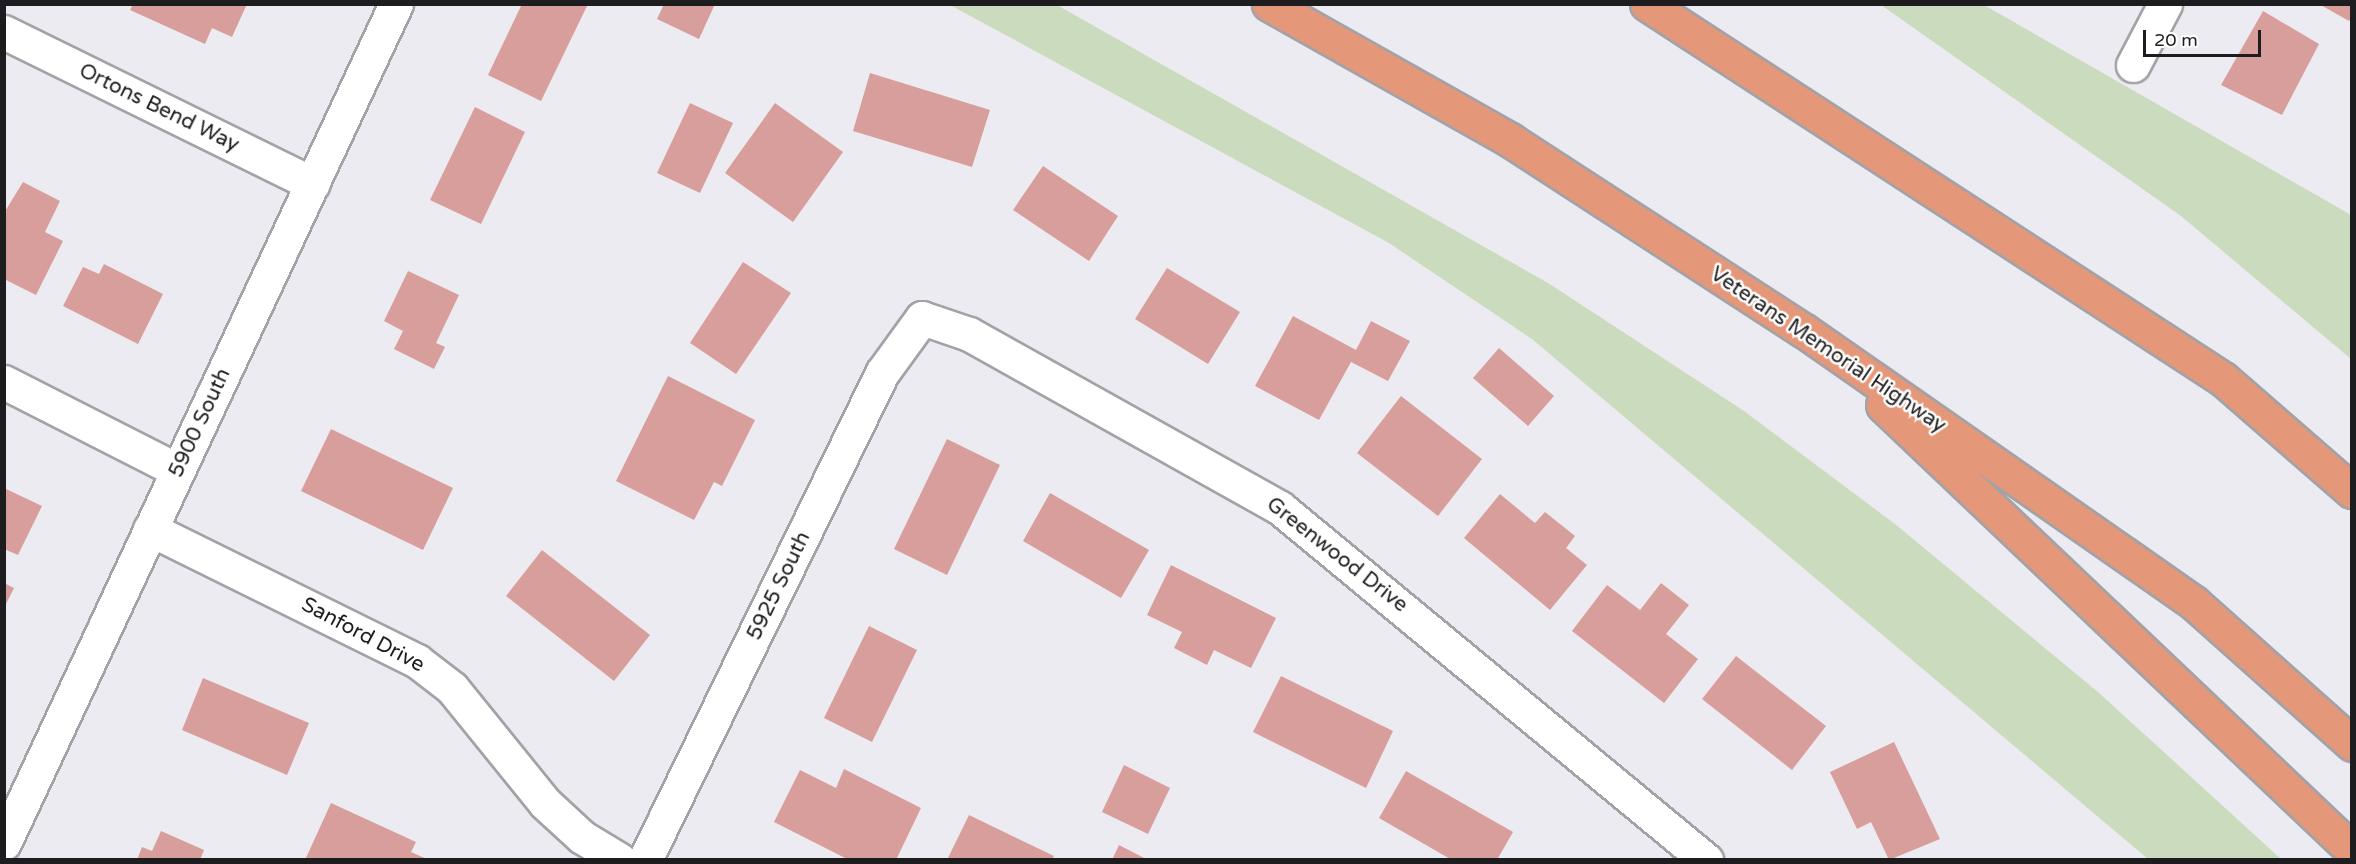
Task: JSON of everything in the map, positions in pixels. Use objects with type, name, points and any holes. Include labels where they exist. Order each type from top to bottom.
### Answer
[{"type":"highway","name":"Veterans Memorial Highway","points":[[1269,4],[1510,140],[1803,330],[2194,603],[2352,744]]},
{"type":"highway","points":[[1647,4],[2352,461]]},
{"type":"highway","points":[[1803,330],[2352,850]]},
{"type":"highway","points":[[2223,379],[2352,491]]},
{"type":"street","name":"5900 South","points":[[4,843],[396,4]]},
{"type":"street","points":[[2133,65],[2165,4]]},
{"type":"street","name":"Ortons Bend Way","points":[[4,32],[313,184]]},
{"type":"street","name":"5925 South","points":[[645,860],[882,373],[922,318]]},
{"type":"street","name":"Greenwood Drive","points":[[922,318],[969,334],[1280,508],[1706,860]]},
{"type":"street","points":[[4,382],[177,470]]},
{"type":"street","name":"Sanford Drive","points":[[150,529],[417,661],[452,688],[545,803],[582,837],[620,860]]},
{"type":"green space","points":[[950,5],[1057,5],[1548,283],[1744,411],[1895,524],[2098,692],[2281,859],[2148,859],[1532,339],[1389,243]]},
{"type":"green space","points":[[1881,5],[1984,5],[2351,215],[2351,359],[2181,216]]},
{"type":"building","points":[[133,4],[247,4],[232,37],[212,28],[205,44],[130,10]]},
{"type":"building","points":[[522,4],[588,4],[541,101],[488,75]]},
{"type":"building","points":[[664,4],[715,4],[699,39],[657,19]]},
{"type":"building","points":[[2319,4],[2352,4],[2352,16],[2349,21]]},
{"type":"building","points":[[2263,11],[2319,44],[2282,115],[2221,85]]},
{"type":"building","points":[[870,73],[990,110],[972,167],[853,131]]},
{"type":"building","points":[[690,103],[733,123],[700,193],[657,173]]},
{"type":"building","points":[[775,103],[843,152],[793,222],[725,173]]},
{"type":"building","points":[[475,107],[525,132],[481,224],[430,200]]},
{"type":"building","points":[[1043,166],[1118,216],[1089,261],[1013,210]]},
{"type":"building","points":[[23,182],[60,201],[45,232],[63,241],[36,295],[4,279],[4,213]]},
{"type":"building","points":[[743,262],[791,293],[736,374],[690,343]]},
{"type":"building","points":[[104,264],[163,294],[138,344],[63,306],[83,267],[99,274]]},
{"type":"building","points":[[1167,268],[1240,312],[1208,364],[1135,319]]},
{"type":"building","points":[[408,271],[459,295],[436,343],[445,347],[434,369],[394,349],[403,331],[384,321]]},
{"type":"building","points":[[1293,316],[1356,350],[1371,321],[1410,341],[1388,381],[1351,362],[1319,420],[1255,386]]},
{"type":"building","points":[[1499,348],[1554,396],[1528,426],[1473,378]]},
{"type":"building","points":[[668,376],[755,420],[722,486],[714,482],[694,520],[616,481]]},
{"type":"building","points":[[1401,396],[1482,459],[1438,516],[1357,453]]},
{"type":"building","points":[[331,429],[453,488],[423,550],[301,491]]},
{"type":"building","points":[[947,439],[1000,465],[947,575],[894,549]]},
{"type":"building","points":[[4,488],[42,506],[18,555],[4,549]]},
{"type":"building","points":[[1050,493],[1149,550],[1121,598],[1023,541]]},
{"type":"building","points":[[1500,494],[1535,523],[1545,512],[1575,536],[1566,548],[1587,565],[1550,610],[1464,538]]},
{"type":"building","points":[[542,550],[650,635],[614,681],[506,596]]},
{"type":"building","points":[[1171,565],[1276,618],[1251,668],[1214,650],[1207,665],[1174,648],[1182,632],[1147,615]]},
{"type":"building","points":[[4,583],[14,588],[4,608]]},
{"type":"building","points":[[1661,583],[1689,605],[1666,634],[1698,659],[1664,703],[1572,631],[1607,585],[1640,610]]},
{"type":"building","points":[[869,626],[917,650],[872,742],[824,718]]},
{"type":"building","points":[[1736,656],[1826,726],[1792,770],[1702,699]]},
{"type":"building","points":[[1281,676],[1393,731],[1366,788],[1253,732]]},
{"type":"building","points":[[203,678],[309,723],[287,775],[182,730]]},
{"type":"building","points":[[1894,742],[1940,839],[1889,860],[1871,822],[1857,829],[1830,772]]},
{"type":"building","points":[[1124,765],[1170,788],[1148,834],[1102,812]]},
{"type":"building","points":[[844,769],[921,808],[896,860],[849,860],[774,822],[800,770],[836,788]]},
{"type":"building","points":[[1406,771],[1513,832],[1497,860],[1452,860],[1379,818]]},
{"type":"building","points":[[331,803],[416,842],[411,852],[429,860],[305,860]]},
{"type":"building","points":[[969,815],[1054,856],[1052,860],[947,860]]},
{"type":"building","points":[[161,831],[204,850],[200,860],[137,860],[142,847],[152,851]]},
{"type":"building","points":[[1119,845],[1148,860],[1112,860]]}]
